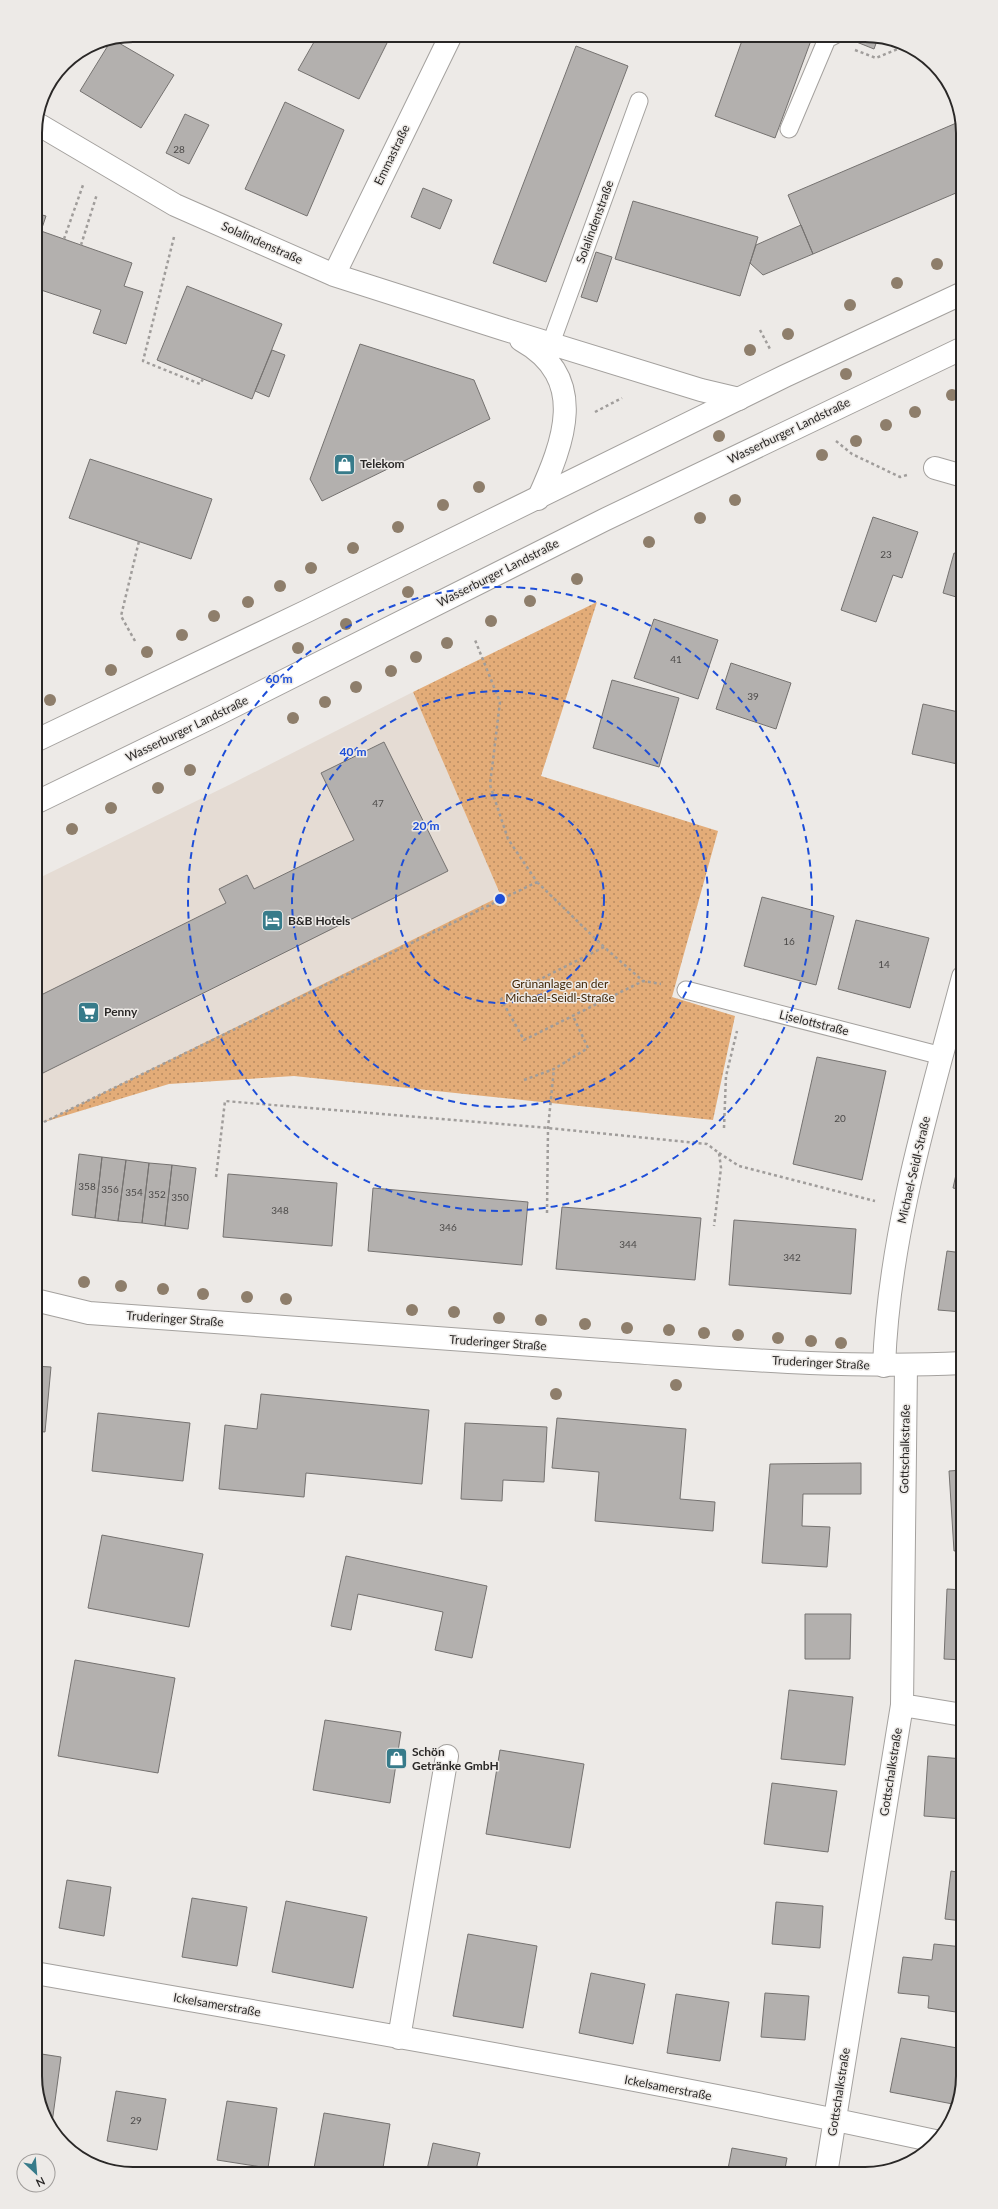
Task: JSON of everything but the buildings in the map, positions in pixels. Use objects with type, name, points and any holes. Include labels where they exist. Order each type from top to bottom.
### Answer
[{"type":"street","name":"Emmastraße","points":[[334,275],[448,42]]},
{"type":"street","name":"Solalindenstraße","points":[[42,127],[175,204],[334,275],[503,329],[664,376],[702,390],[739,399]]},
{"type":"street","points":[[42,738],[538,499],[739,399],[956,296]]},
{"type":"street","name":"Solalindenstraße","points":[[503,329],[534,347],[557,371],[564,392],[565,427],[552,469],[538,499]]},
{"type":"street","name":"Wasserburger Landstraße","points":[[42,800],[218,714],[604,520],[956,351]]},
{"type":"street","points":[[935,468],[956,474]]},
{"type":"street","name":"Michael-Seidl-Straße","points":[[884,1366],[886,1314],[907,1189],[956,1003]]},
{"type":"street","name":"Truderinger Straße","points":[[42,1302],[90,1313],[502,1343],[740,1359],[884,1366],[956,1363]]},
{"type":"street","name":"Gottschalkstraße","points":[[827,2167],[902,1705],[906,1366]]},
{"type":"street","points":[[902,1705],[956,1714]]},
{"type":"street","points":[[399,2038],[447,1756]]},
{"type":"street","name":"Ickelsamerstraße","points":[[42,1974],[399,2038],[835,2119],[929,2140]]},
{"type":"lane","points":[[789,128],[829,42]]},
{"type":"lane","name":"Solalindenstraße","points":[[551,343],[639,101]]},
{"type":"lane","name":"Liselottstraße","points":[[686,990],[942,1056]]},
{"type":"path","points":[[842,42],[876,58],[899,49]]},
{"type":"path","points":[[64,239],[85,180]]},
{"type":"path","points":[[81,245],[99,188]]},
{"type":"path","points":[[175,235],[143,360],[200,384],[203,379]]},
{"type":"path","points":[[565,427],[664,376]]},
{"type":"path","points":[[135,641],[121,616],[139,541]]},
{"type":"path","points":[[475,640],[500,702],[490,785],[508,839],[537,882],[604,947],[643,981],[686,990]]},
{"type":"path","points":[[42,1124],[537,882]]},
{"type":"path","points":[[604,947],[501,999],[524,1040],[643,981]]},
{"type":"path","points":[[724,1128],[726,1076],[744,1005]]},
{"type":"path","points":[[524,1080],[554,1069],[588,1048],[573,1016]]},
{"type":"path","points":[[547,1213],[548,1128],[554,1069]]},
{"type":"path","points":[[216,1178],[225,1101],[548,1128],[707,1144],[739,1166],[878,1202]]},
{"type":"path","points":[[714,1226],[721,1168],[719,1153]]},
{"type":"shaded area","points":[[413,692],[502,896],[42,1124],[42,877],[233,783]]},
{"type":"green space","name":"Grünanlage an der Michael-Seidl-Straße","points":[[597,602],[541,776],[718,831],[672,997],[735,1016],[713,1120],[294,1076],[169,1084],[44,1122],[501,896],[413,692]]},
{"type":"place","name":"Telekom","points":[[344,464]]},
{"type":"place","name":"B&B Hotels","points":[[273,921]]},
{"type":"place","name":"Penny","points":[[89,1012]]},
{"type":"place","name":"Schön Getränke GmbH","points":[[397,1759]]}]
